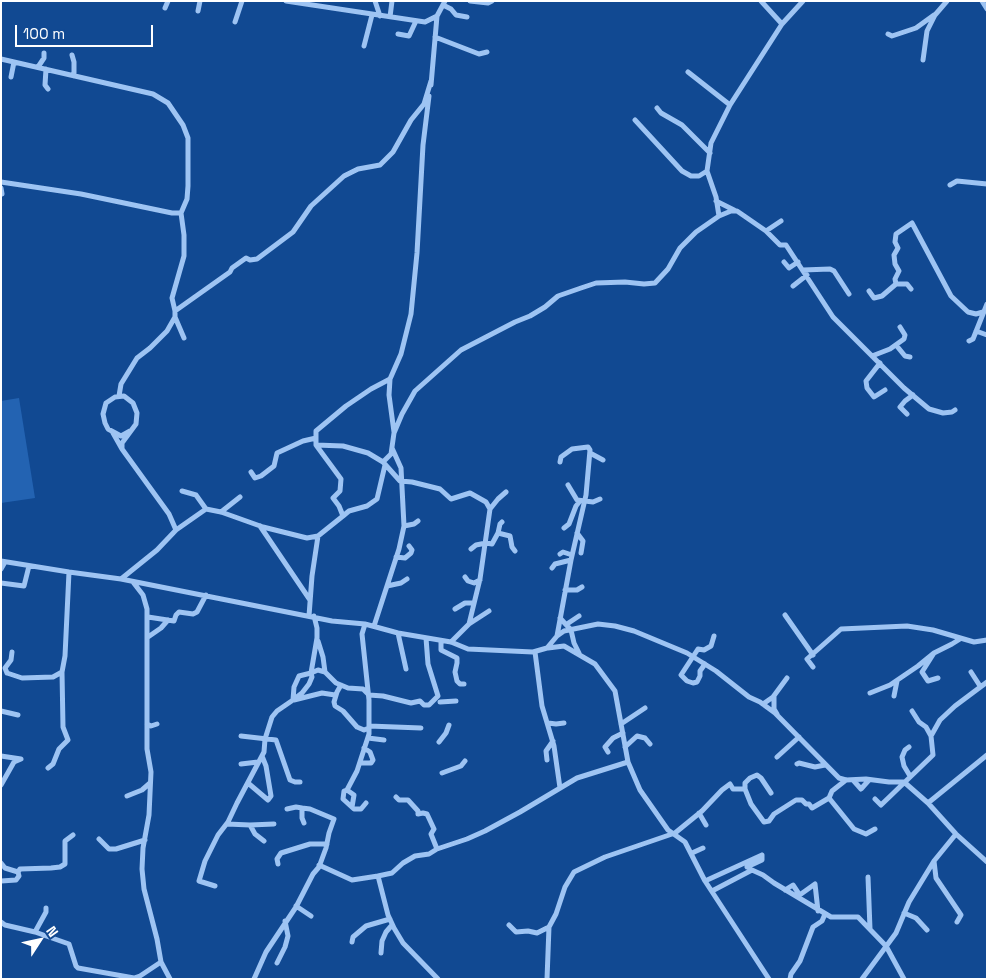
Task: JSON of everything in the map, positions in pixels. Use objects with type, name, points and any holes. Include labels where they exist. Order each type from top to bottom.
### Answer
[{"type":"street","points":[[165,8],[168,1]]},
{"type":"street","points":[[198,11],[200,1]]},
{"type":"street","points":[[236,22],[242,1]]},
{"type":"street","points":[[286,1],[425,22],[436,16]]},
{"type":"street","points":[[375,1],[380,16]]},
{"type":"street","points":[[390,17],[392,1]]},
{"type":"street","points":[[470,1],[488,3],[492,1]]},
{"type":"street","points":[[761,1],[782,24]]},
{"type":"street","points":[[719,216],[708,171],[711,143],[730,105],[782,24],[803,1]]},
{"type":"street","points":[[923,60],[927,31],[935,15],[947,1]]},
{"type":"street","points":[[982,1],[987,9]]},
{"type":"street","points":[[121,579],[157,550],[176,530],[206,509],[307,538],[318,536],[350,512],[367,506],[377,498],[384,464],[391,454],[394,433],[389,395],[390,379],[401,354],[411,314],[417,253],[423,145],[431,81],[436,16],[444,3],[456,15],[467,17]]},
{"type":"street","points":[[364,46],[372,15]]},
{"type":"street","points":[[888,34],[892,36],[916,28],[935,15]]},
{"type":"street","points":[[398,34],[409,36],[416,21]]},
{"type":"street","points":[[435,38],[479,54],[487,52]]},
{"type":"street","points":[[38,67],[44,58],[44,53]]},
{"type":"street","points":[[72,55],[74,76]]},
{"type":"street","points":[[1,59],[153,94],[168,103],[177,114],[188,138],[188,186],[187,199],[181,213],[184,256],[172,298],[175,314],[184,338]]},
{"type":"street","points":[[11,77],[14,62]]},
{"type":"street","points":[[46,69],[45,84],[48,89]]},
{"type":"street","points":[[688,72],[730,105]]},
{"type":"street","points":[[119,396],[121,384],[137,358],[167,331],[175,314],[246,258],[250,260],[258,259],[293,232],[311,206],[344,176],[358,169],[380,165],[393,152],[410,120],[424,104],[431,81]]},
{"type":"street","points":[[657,108],[682,125],[710,153]]},
{"type":"street","points":[[635,120],[682,171],[691,176],[699,176],[708,171]]},
{"type":"street","points":[[950,185],[957,181],[987,184]]},
{"type":"street","points":[[1,182],[80,194],[172,213],[181,213]]},
{"type":"street","points":[[1,188],[2,194]]},
{"type":"street","points":[[716,201],[737,211],[766,231],[780,245],[786,245],[805,273],[820,303],[904,388],[930,408],[943,413],[955,410]]},
{"type":"street","points":[[394,433],[415,391],[461,350],[545,308],[558,296],[581,288],[596,283],[655,283],[668,269],[680,248],[696,232],[719,216],[731,211],[737,211]]},
{"type":"street","points":[[766,231],[781,221]]},
{"type":"street","points":[[896,284],[895,279],[899,271],[895,264],[894,255],[898,248],[895,242],[896,234],[912,223],[951,296],[968,312],[976,314],[983,312]]},
{"type":"street","points":[[784,262],[789,268],[798,262]]},
{"type":"street","points":[[793,286],[805,273],[830,269],[834,271],[849,294]]},
{"type":"street","points":[[869,291],[874,298],[882,296],[896,284],[907,284],[911,289]]},
{"type":"street","points":[[969,342],[973,339],[987,304]]},
{"type":"street","points":[[872,356],[890,349],[904,339],[905,335],[900,327]]},
{"type":"street","points":[[976,331],[987,335]]},
{"type":"street","points":[[896,345],[905,356],[910,357]]},
{"type":"street","points":[[880,363],[866,381],[874,397],[885,390]]},
{"type":"street","points":[[344,516],[333,498],[340,492],[341,479],[316,444],[316,431],[339,411],[371,389],[390,379]]},
{"type":"street","points":[[907,414],[900,407],[914,395]]},
{"type":"street","points":[[122,449],[122,442],[136,424],[137,413],[133,403],[124,396],[114,396],[106,403],[103,414],[104,423],[113,433],[122,449],[168,514],[176,530]]},
{"type":"street","points":[[113,433],[122,436],[130,431]]},
{"type":"street","points":[[251,472],[255,478],[261,476],[274,466],[277,453],[303,440],[316,438]]},
{"type":"street","points":[[316,444],[343,446],[368,453],[384,464],[400,481],[420,483],[440,489],[451,499],[470,493],[486,502],[490,509]]},
{"type":"street","points":[[558,636],[590,453],[588,447],[572,449],[561,456],[560,462]]},
{"type":"street","points":[[374,626],[404,526],[400,481],[401,468],[392,448]]},
{"type":"street","points":[[590,453],[603,460]]},
{"type":"street","points":[[568,485],[577,500],[593,502],[600,499]]},
{"type":"street","points":[[182,491],[196,495],[206,509]]},
{"type":"street","points":[[469,624],[480,579],[490,509],[506,492]]},
{"type":"street","points":[[221,512],[240,497]]},
{"type":"street","points":[[564,528],[569,524],[576,506],[582,501]]},
{"type":"street","points":[[404,526],[414,524],[418,520]]},
{"type":"street","points":[[471,549],[476,545],[492,544],[502,522]]},
{"type":"street","points":[[260,525],[310,600]]},
{"type":"street","points":[[498,533],[510,536],[512,547],[515,551]]},
{"type":"street","points":[[577,533],[583,541],[581,553]]},
{"type":"street","points":[[215,886],[199,881],[213,842],[227,824],[264,752],[265,739],[272,717],[277,711],[302,693],[312,677],[317,628],[312,616],[310,600],[318,536]]},
{"type":"street","points":[[396,557],[405,558],[412,553],[409,546]]},
{"type":"street","points":[[560,554],[563,552],[571,558]]},
{"type":"street","points":[[552,568],[555,564],[571,558]]},
{"type":"street","points":[[1,568],[3,561],[133,581],[332,621],[365,624],[398,633],[451,642],[468,649],[535,652],[564,646],[595,664],[614,691],[628,762],[640,790],[668,830],[675,833],[685,842],[705,881],[768,979]]},
{"type":"street","points":[[1,583],[24,586],[29,566]]},
{"type":"street","points":[[48,768],[53,764],[59,749],[68,740],[64,728],[62,672],[65,656],[69,572]]},
{"type":"street","points":[[465,577],[468,581],[474,583],[480,579]]},
{"type":"street","points":[[387,586],[401,583],[407,579]]},
{"type":"street","points":[[133,581],[143,595],[148,617],[147,724],[150,783],[149,815],[142,869],[144,889],[161,962],[170,979]]},
{"type":"street","points":[[565,590],[577,590],[582,586]]},
{"type":"street","points":[[148,617],[174,621],[176,614],[179,612],[193,614],[197,612],[206,595]]},
{"type":"street","points":[[455,609],[465,603],[474,603]]},
{"type":"street","points":[[451,642],[469,624],[489,611]]},
{"type":"street","points":[[785,615],[813,654]]},
{"type":"street","points":[[567,624],[579,616]]},
{"type":"street","points":[[560,618],[571,630],[576,649],[583,657]]},
{"type":"street","points":[[148,638],[168,620]]},
{"type":"street","points":[[365,624],[362,634],[369,695],[368,738],[360,763],[347,790],[344,791],[343,799],[354,809],[361,809],[366,803]]},
{"type":"street","points":[[547,648],[564,631],[598,624],[615,626],[650,637],[694,657],[716,670],[749,696],[763,704],[800,737],[839,778],[846,780],[904,782],[928,803],[956,834],[987,862]]},
{"type":"street","points":[[813,667],[807,659],[841,629],[907,626],[933,630],[974,642],[987,640]]},
{"type":"street","points":[[398,633],[406,670]]},
{"type":"street","points":[[705,664],[700,671],[697,682],[693,684],[681,675],[698,649],[704,650],[711,646],[714,636]]},
{"type":"street","points":[[317,638],[325,672]]},
{"type":"street","points":[[293,700],[294,687],[298,676],[318,670],[325,672],[336,683],[348,688],[363,689],[369,695],[383,696],[411,703],[420,701],[424,705],[429,705],[438,696],[428,664],[426,638]]},
{"type":"street","points":[[870,693],[890,685],[934,653],[960,638]]},
{"type":"street","points":[[441,641],[441,650],[457,658],[457,680],[460,684],[464,684]]},
{"type":"street","points":[[1,678],[11,660],[12,652]]},
{"type":"street","points":[[535,652],[542,706],[553,741],[560,788]]},
{"type":"street","points":[[934,653],[922,672],[928,681],[938,678]]},
{"type":"street","points":[[5,669],[22,678],[53,677],[62,672]]},
{"type":"street","points":[[971,672],[980,686]]},
{"type":"street","points":[[763,704],[774,695],[787,678]]},
{"type":"street","points":[[894,696],[897,680]]},
{"type":"street","points":[[931,736],[940,720],[987,682]]},
{"type":"street","points":[[342,685],[335,696],[335,706],[343,711],[357,727],[364,730],[369,727],[421,728]]},
{"type":"street","points":[[293,700],[322,693],[335,696]]},
{"type":"street","points":[[774,695],[774,709],[777,716]]},
{"type":"street","points":[[440,702],[456,702]]},
{"type":"street","points":[[621,724],[645,708]]},
{"type":"street","points":[[1,711],[18,715]]},
{"type":"street","points":[[874,800],[881,805],[933,755],[931,736],[912,711]]},
{"type":"street","points":[[548,723],[564,723]]},
{"type":"street","points":[[147,724],[151,726],[157,724]]},
{"type":"street","points":[[439,742],[446,733],[448,725]]},
{"type":"street","points":[[608,752],[605,747],[613,738],[623,733]]},
{"type":"street","points":[[241,736],[276,740],[290,780],[300,782]]},
{"type":"street","points":[[625,747],[637,736],[645,738],[650,744]]},
{"type":"street","points":[[777,757],[800,737]]},
{"type":"street","points":[[368,738],[384,740]]},
{"type":"street","points":[[547,760],[546,752],[553,741]]},
{"type":"street","points":[[909,747],[905,750],[902,757],[904,766],[910,776]]},
{"type":"street","points":[[360,763],[371,763],[372,760],[370,752],[364,748]]},
{"type":"street","points":[[928,803],[987,755]]},
{"type":"street","points":[[1,756],[21,758],[14,762],[1,785]]},
{"type":"street","points":[[248,783],[268,800],[272,796],[262,756]]},
{"type":"street","points":[[982,759],[987,763]]},
{"type":"street","points":[[442,773],[461,766],[465,761]]},
{"type":"street","points":[[241,764],[258,762]]},
{"type":"street","points":[[319,865],[352,880],[392,873],[403,863],[415,856],[429,854],[437,849],[485,831],[577,778],[628,762]]},
{"type":"street","points":[[797,764],[815,767],[825,765]]},
{"type":"street","points":[[771,792],[757,775],[745,783],[745,789],[751,804],[764,822],[769,821],[774,814],[796,800],[802,800],[812,808],[829,798],[832,790],[846,780]]},
{"type":"street","points":[[853,780],[860,789],[870,780]]},
{"type":"street","points":[[127,796],[142,790],[150,783]]},
{"type":"street","points":[[547,979],[549,926],[556,914],[565,887],[574,872],[605,857],[675,833],[730,784],[733,789],[745,789]]},
{"type":"street","points":[[347,790],[354,795],[352,807]]},
{"type":"street","points":[[396,797],[399,800],[408,800],[418,810],[418,814],[423,812],[427,814],[434,829],[431,834],[437,849]]},
{"type":"street","points":[[829,798],[854,829],[866,834],[875,829]]},
{"type":"street","points":[[254,979],[259,964],[296,906],[312,874],[319,865],[334,819],[310,809],[296,807],[287,809]]},
{"type":"street","points":[[302,808],[304,823]]},
{"type":"street","points":[[699,813],[706,825]]},
{"type":"street","points":[[227,824],[274,824]]},
{"type":"street","points":[[250,825],[255,834],[264,841]]},
{"type":"street","points":[[862,979],[896,933],[904,913],[934,861],[956,834]]},
{"type":"street","points":[[18,872],[20,869],[51,868],[60,867],[65,864],[65,841],[73,835]]},
{"type":"street","points":[[99,839],[109,849],[132,845],[145,840]]},
{"type":"street","points":[[278,864],[277,859],[281,852],[310,844],[327,844]]},
{"type":"street","points":[[692,853],[703,848]]},
{"type":"street","points":[[934,861],[936,878],[961,915],[957,922]]},
{"type":"street","points":[[1,863],[5,868],[18,872]]},
{"type":"street","points":[[705,881],[747,867],[763,874],[824,914],[831,917],[858,917],[886,946],[904,979]]},
{"type":"street","points":[[712,891],[747,867]]},
{"type":"street","points":[[1,881],[16,880],[19,876],[18,872]]},
{"type":"street","points":[[378,876],[391,922],[403,943],[438,979]]},
{"type":"street","points":[[868,877],[870,930]]},
{"type":"street","points":[[785,890],[793,886],[801,894],[815,884],[818,910]]},
{"type":"street","points":[[296,906],[311,916]]},
{"type":"street","points":[[35,932],[46,912],[46,908]]},
{"type":"street","points":[[904,913],[916,918],[927,930]]},
{"type":"street","points":[[790,979],[791,974],[800,961],[813,927],[822,921],[824,914]]},
{"type":"street","points":[[277,963],[288,936],[285,921]]},
{"type":"street","points":[[1,922],[4,925],[35,932],[69,944],[78,968],[134,978],[161,962]]},
{"type":"street","points":[[352,942],[353,937],[366,926],[391,922]]},
{"type":"street","points":[[381,953],[382,941],[391,922]]},
{"type":"street","points":[[509,925],[516,932],[536,933],[549,926]]},
{"type":"shaded area","points":[[19,398],[35,498],[1,503],[1,401]]}]
